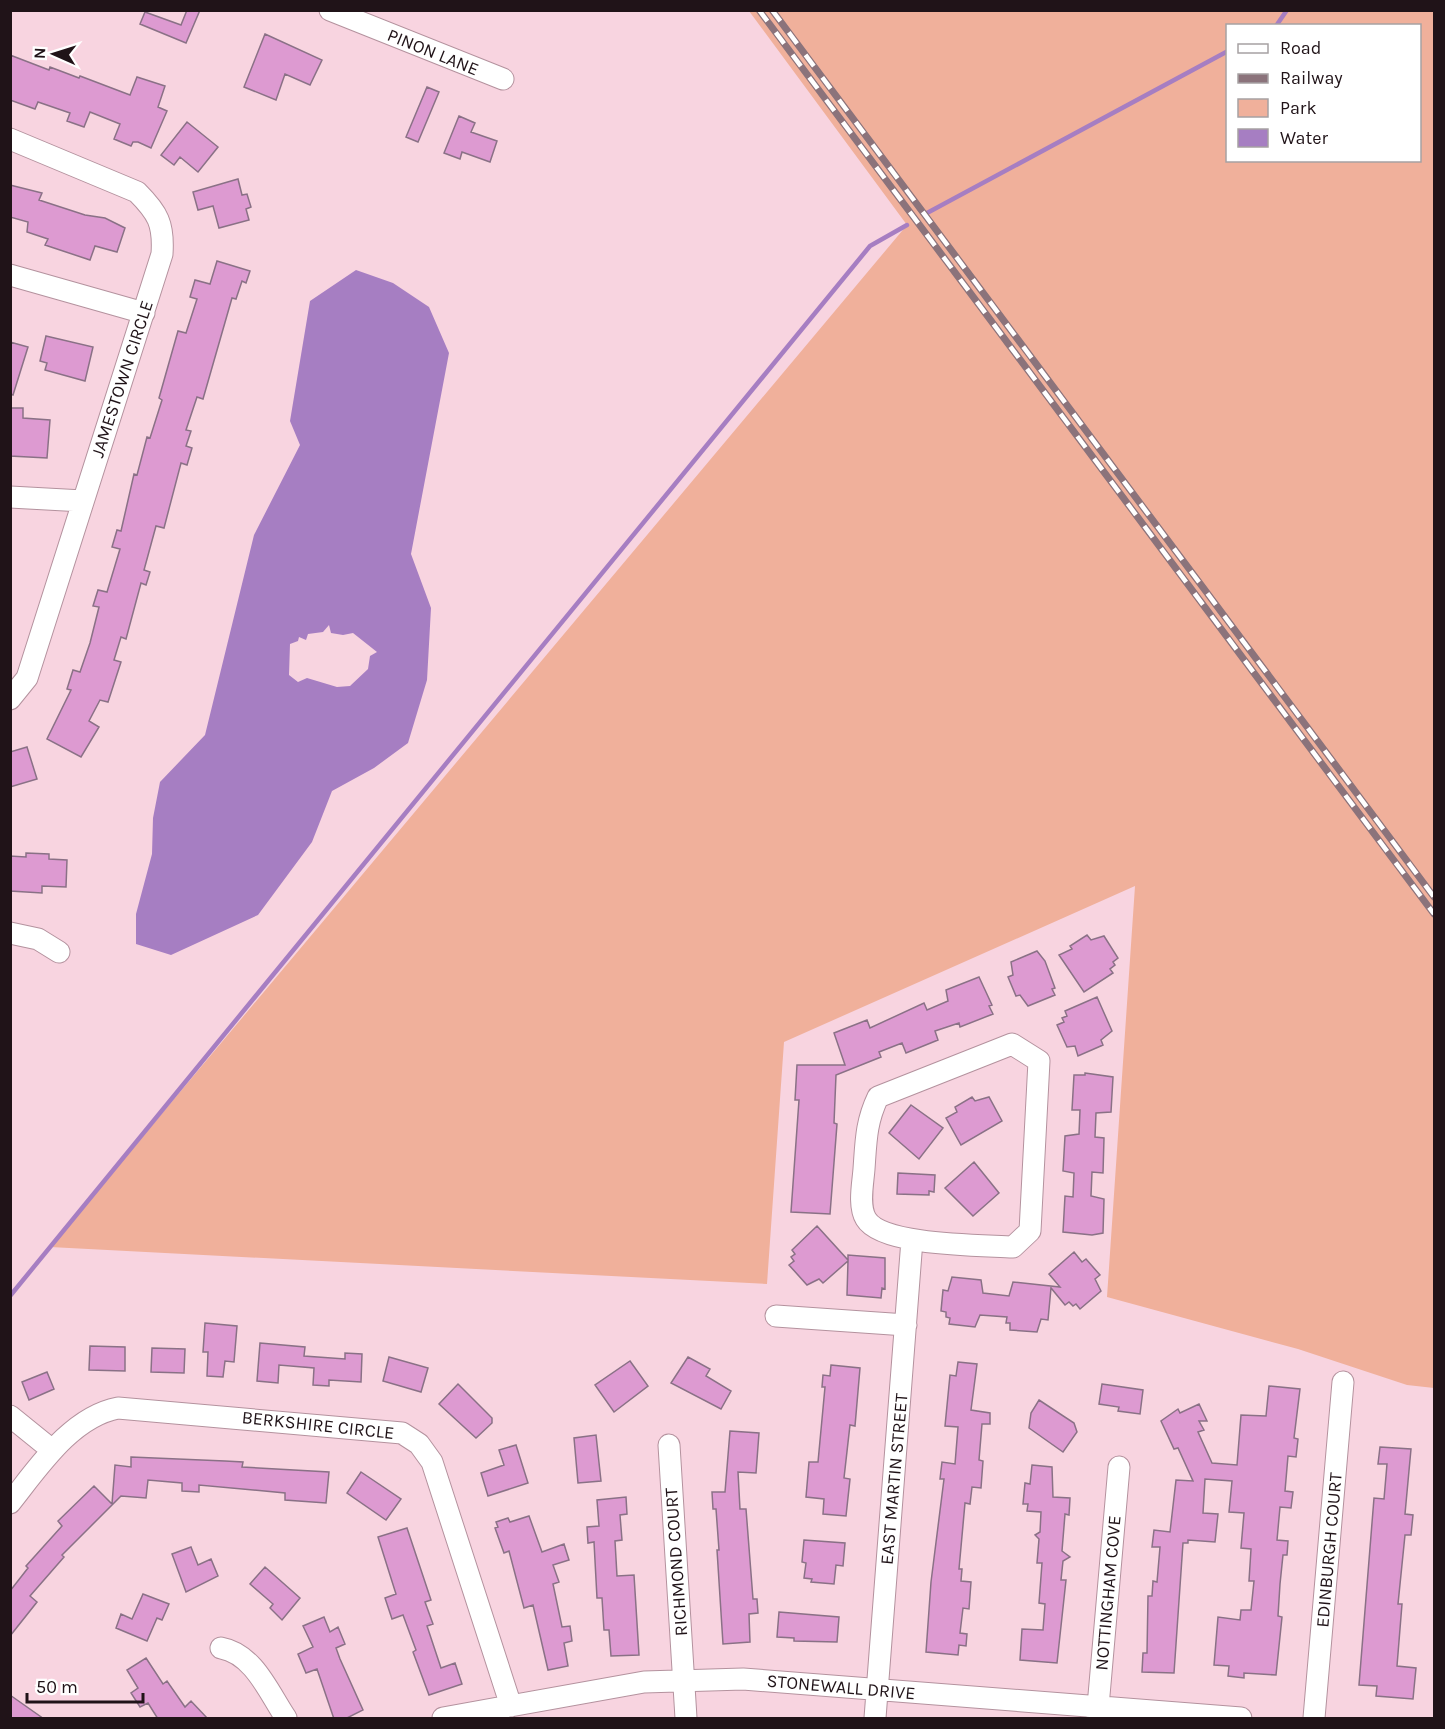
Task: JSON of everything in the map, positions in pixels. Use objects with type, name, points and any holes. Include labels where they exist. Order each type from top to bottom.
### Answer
[{"type":"street","name":"PINON LANE","points":[[330,10],[503,79]]},
{"type":"street","name":"JAMESTOWN CIRCLE","points":[[10,139],[137,192],[153,208],[164,230],[162,254],[144,313],[27,678],[10,699]]},
{"type":"street","points":[[10,275],[144,313]]},
{"type":"street","points":[[10,497],[83,501]]},
{"type":"street","points":[[10,933],[38,939],[59,952]]},
{"type":"street","points":[[1012,1044],[1039,1061],[1030,1231],[1013,1247],[912,1240],[880,1230],[866,1219],[862,1203],[868,1119],[878,1097],[1012,1044]]},
{"type":"street","name":"EAST MARTIN STREET","points":[[875,1719],[912,1240]]},
{"type":"street","points":[[776,1316],[906,1325]]},
{"type":"street","name":"EDINBURGH COURT","points":[[1314,1719],[1344,1382]]},
{"type":"street","name":"BERKSHIRE CIRCLE","points":[[10,1503],[52,1450],[93,1416],[118,1408],[386,1430],[413,1438],[432,1462],[511,1706]]},
{"type":"street","points":[[10,1416],[52,1450]]},
{"type":"street","name":"RICHMOND COURT","points":[[669,1444],[686,1719]]},
{"type":"street","name":"NOTTINGHAM COVE","points":[[1097,1713],[1119,1467]]},
{"type":"street","points":[[221,1648],[240,1655],[249,1663],[286,1719]]},
{"type":"street","name":"STONEWALL DRIVE","points":[[443,1719],[644,1682],[743,1679],[1097,1713],[1241,1719]]},
{"type":"green space","points":[[749,11],[1434,11],[1434,1388],[1407,1385],[1298,1349],[1107,1297],[1135,886],[784,1042],[767,1284],[50,1247],[907,225]]},
{"type":"water","points":[[356,270],[393,283],[429,307],[449,353],[411,554],[431,608],[427,680],[408,743],[374,768],[332,791],[312,842],[258,915],[171,955],[136,944],[136,914],[152,854],[153,818],[160,782],[205,735],[254,535],[300,445],[290,421],[310,301]],"holes":[[[329,625],[331,633],[343,635],[353,633],[377,652],[370,656],[368,669],[350,686],[337,687],[307,678],[298,682],[289,675],[290,644],[298,641],[299,637],[306,640],[308,634],[323,632]]]},
{"type":"building","points":[[187,10],[200,10],[186,43],[140,24],[145,12],[181,25]]},
{"type":"building","points":[[265,34],[322,60],[310,85],[285,74],[276,100],[244,87]]},
{"type":"building","points":[[10,55],[49,70],[50,67],[79,78],[80,76],[130,95],[137,77],[165,86],[158,107],[167,111],[151,148],[138,142],[133,142],[131,146],[114,139],[120,124],[90,112],[84,127],[67,121],[70,113],[38,102],[35,109],[10,100]]},
{"type":"building","points":[[427,87],[439,92],[418,142],[406,137]]},
{"type":"building","points":[[459,116],[475,123],[471,132],[497,141],[490,162],[462,152],[460,159],[444,153]]},
{"type":"building","points":[[187,122],[218,147],[198,172],[180,157],[174,165],[161,155]]},
{"type":"building","points":[[238,179],[242,195],[247,194],[251,207],[246,209],[249,220],[219,228],[213,206],[198,210],[193,192]]},
{"type":"building","points":[[10,185],[42,193],[39,200],[85,215],[105,218],[125,228],[117,252],[95,246],[90,260],[45,245],[48,239],[27,232],[28,222],[10,217]]},
{"type":"building","points":[[217,261],[250,271],[246,283],[242,281],[236,299],[232,298],[203,399],[197,397],[186,430],[191,431],[186,446],[192,448],[187,465],[181,463],[164,528],[156,526],[144,570],[150,572],[146,585],[141,583],[126,639],[121,637],[114,660],[121,662],[108,702],[100,700],[89,721],[99,727],[81,757],[47,739],[71,690],[67,689],[73,670],[80,672],[90,643],[99,607],[93,606],[98,590],[107,592],[120,549],[112,547],[117,530],[121,531],[134,474],[137,475],[147,437],[150,438],[162,400],[159,398],[178,331],[186,333],[197,299],[190,297],[195,280],[210,284]]},
{"type":"building","points":[[46,336],[93,347],[85,381],[45,370],[47,363],[40,361]]},
{"type":"building","points":[[10,342],[28,347],[13,395],[10,394]]},
{"type":"building","points":[[11,408],[23,408],[23,418],[50,420],[47,458],[10,456]]},
{"type":"building","points":[[27,747],[37,779],[10,787],[10,752]]},
{"type":"building","points":[[26,853],[49,854],[49,859],[67,860],[66,887],[42,886],[42,893],[10,891],[10,856],[26,857]]},
{"type":"building","points":[[1087,935],[1091,940],[1104,936],[1118,958],[1110,969],[1113,973],[1084,992],[1059,955],[1072,949],[1070,946]]},
{"type":"building","points":[[1037,951],[1045,961],[1055,988],[1052,989],[1055,995],[1028,1006],[1020,995],[1016,996],[1008,977],[1013,975],[1011,962]]},
{"type":"building","points":[[979,977],[992,1005],[989,1006],[993,1014],[960,1027],[959,1023],[935,1031],[938,1040],[906,1053],[902,1043],[879,1052],[881,1057],[836,1075],[834,1123],[837,1124],[830,1214],[791,1212],[799,1100],[795,1100],[797,1065],[845,1065],[834,1033],[867,1020],[870,1028],[924,1003],[927,1010],[948,1001],[946,990]]},
{"type":"building","points":[[1097,997],[1112,1031],[1101,1040],[1103,1045],[1078,1056],[1075,1046],[1067,1047],[1057,1025],[1064,1022],[1062,1018],[1067,1016],[1065,1011]]},
{"type":"building","points":[[1085,1073],[1113,1077],[1111,1112],[1096,1113],[1095,1137],[1104,1138],[1103,1173],[1092,1172],[1091,1196],[1104,1199],[1103,1233],[1092,1235],[1063,1232],[1065,1196],[1073,1197],[1074,1173],[1063,1171],[1065,1136],[1079,1134],[1080,1110],[1072,1110],[1074,1075],[1085,1075]]},
{"type":"building","points":[[972,1097],[975,1101],[989,1097],[1002,1121],[961,1145],[946,1118],[957,1112],[955,1107]]},
{"type":"building","points":[[911,1105],[943,1128],[919,1159],[889,1133]]},
{"type":"building","points":[[974,1162],[999,1193],[973,1216],[945,1188]]},
{"type":"building","points":[[898,1173],[935,1175],[934,1192],[929,1191],[929,1195],[897,1194]]},
{"type":"building","points":[[817,1226],[848,1260],[848,1255],[885,1258],[885,1289],[882,1288],[881,1298],[847,1295],[848,1261],[823,1283],[819,1279],[807,1285],[789,1265],[794,1261],[791,1257],[795,1254],[792,1250]]},
{"type":"building","points":[[1074,1252],[1082,1262],[1086,1259],[1100,1275],[1095,1279],[1101,1291],[1080,1309],[1076,1304],[1073,1306],[1069,1302],[1065,1305],[1051,1288],[1048,1320],[1041,1319],[1037,1332],[1010,1330],[1010,1323],[1006,1323],[1007,1317],[980,1315],[975,1327],[949,1324],[950,1318],[946,1317],[946,1312],[941,1311],[943,1290],[948,1291],[952,1277],[981,1280],[983,1293],[1009,1296],[1013,1282],[1060,1287],[1049,1274]]},
{"type":"building","points":[[205,1323],[237,1326],[234,1362],[225,1361],[223,1377],[207,1376],[208,1352],[203,1352]]},
{"type":"building","points":[[260,1343],[305,1347],[304,1356],[345,1359],[345,1353],[362,1354],[361,1382],[329,1380],[329,1386],[313,1385],[314,1368],[279,1365],[278,1383],[257,1381]]},
{"type":"building","points":[[90,1346],[125,1347],[125,1371],[89,1370]]},
{"type":"building","points":[[152,1348],[185,1349],[184,1373],[151,1372]]},
{"type":"building","points":[[389,1357],[428,1368],[421,1392],[383,1381]]},
{"type":"building","points":[[688,1357],[710,1369],[706,1376],[731,1391],[721,1409],[671,1383]]},
{"type":"building","points":[[630,1361],[648,1386],[614,1412],[595,1385]]},
{"type":"building","points":[[958,1362],[977,1364],[971,1410],[990,1413],[990,1424],[982,1424],[979,1460],[983,1461],[981,1488],[972,1487],[970,1504],[965,1503],[959,1569],[962,1569],[961,1581],[971,1582],[969,1609],[963,1608],[960,1633],[967,1634],[966,1646],[959,1645],[958,1655],[926,1652],[931,1582],[944,1479],[940,1479],[942,1462],[955,1464],[958,1427],[945,1426],[950,1375],[956,1376]]},
{"type":"building","points":[[831,1365],[860,1368],[855,1426],[850,1425],[844,1478],[850,1479],[846,1516],[823,1514],[824,1499],[806,1497],[809,1462],[818,1462],[825,1387],[822,1387],[823,1375],[830,1376]]},
{"type":"building","points":[[47,1372],[54,1389],[29,1400],[22,1382]]},
{"type":"building","points":[[458,1384],[492,1418],[492,1423],[476,1438],[439,1404]]},
{"type":"building","points":[[1102,1384],[1143,1390],[1140,1414],[1118,1411],[1119,1407],[1099,1404]]},
{"type":"building","points":[[1269,1386],[1300,1389],[1294,1438],[1298,1439],[1296,1457],[1288,1456],[1285,1491],[1293,1492],[1291,1508],[1280,1507],[1277,1540],[1288,1541],[1287,1555],[1283,1555],[1280,1584],[1278,1616],[1282,1617],[1276,1675],[1244,1673],[1244,1678],[1228,1676],[1229,1666],[1214,1665],[1218,1617],[1240,1620],[1241,1610],[1251,1610],[1254,1581],[1249,1581],[1251,1549],[1241,1548],[1244,1513],[1229,1512],[1232,1481],[1205,1479],[1203,1513],[1218,1514],[1215,1542],[1188,1540],[1188,1543],[1183,1543],[1174,1673],[1142,1672],[1143,1653],[1147,1653],[1148,1596],[1152,1596],[1153,1581],[1157,1582],[1160,1547],[1152,1547],[1154,1530],[1170,1532],[1176,1480],[1193,1481],[1178,1448],[1174,1449],[1161,1421],[1178,1409],[1180,1413],[1199,1404],[1207,1421],[1199,1421],[1204,1430],[1198,1432],[1212,1463],[1237,1465],[1241,1415],[1266,1416]]},
{"type":"building","points":[[1039,1400],[1074,1423],[1077,1432],[1063,1452],[1029,1428],[1031,1413]]},
{"type":"building","points":[[730,1431],[759,1433],[756,1473],[738,1472],[740,1509],[746,1509],[753,1599],[757,1599],[758,1613],[749,1614],[750,1642],[723,1644],[717,1550],[719,1550],[716,1509],[713,1509],[712,1492],[725,1492]]},
{"type":"building","points":[[596,1435],[601,1481],[578,1483],[574,1438]]},
{"type":"building","points":[[516,1445],[528,1483],[488,1496],[481,1473],[504,1465],[499,1450]]},
{"type":"building","points":[[1380,1447],[1411,1449],[1405,1514],[1413,1515],[1411,1535],[1405,1535],[1398,1604],[1402,1604],[1397,1666],[1416,1668],[1413,1699],[1376,1696],[1377,1686],[1359,1685],[1374,1498],[1384,1499],[1387,1464],[1378,1464]]},
{"type":"building","points":[[131,1457],[243,1462],[242,1467],[329,1472],[326,1503],[285,1500],[285,1493],[199,1485],[199,1492],[182,1491],[182,1483],[148,1480],[146,1498],[121,1496],[62,1555],[64,1557],[30,1596],[37,1602],[10,1636],[10,1591],[28,1568],[26,1566],[62,1526],[58,1521],[94,1486],[112,1504],[115,1465],[131,1467]]},
{"type":"building","points":[[1032,1465],[1052,1467],[1053,1497],[1070,1498],[1069,1515],[1065,1514],[1062,1551],[1070,1557],[1063,1561],[1061,1580],[1066,1580],[1057,1663],[1020,1660],[1022,1629],[1043,1630],[1045,1604],[1039,1603],[1042,1563],[1037,1563],[1039,1539],[1035,1535],[1040,1532],[1041,1512],[1027,1511],[1028,1504],[1023,1504],[1025,1483],[1030,1484]]},
{"type":"building","points":[[361,1472],[401,1499],[386,1520],[347,1493]]},
{"type":"building","points":[[626,1497],[627,1514],[620,1515],[622,1540],[615,1541],[617,1576],[634,1575],[639,1655],[611,1656],[609,1630],[604,1630],[602,1598],[597,1598],[594,1542],[588,1543],[587,1527],[599,1526],[597,1500]]},
{"type":"building","points":[[529,1516],[542,1552],[564,1544],[569,1560],[553,1565],[559,1582],[553,1584],[562,1627],[570,1626],[572,1641],[564,1643],[568,1666],[548,1670],[533,1605],[524,1608],[509,1551],[504,1553],[495,1528],[498,1527],[496,1522],[508,1518],[510,1522]]},
{"type":"building","points":[[407,1528],[431,1600],[425,1602],[433,1624],[427,1626],[441,1668],[455,1663],[462,1684],[429,1695],[413,1652],[416,1650],[403,1615],[392,1619],[385,1598],[396,1594],[378,1537]]},
{"type":"building","points":[[804,1540],[845,1543],[843,1566],[836,1565],[834,1584],[811,1582],[812,1579],[804,1578],[806,1563],[802,1562]]},
{"type":"building","points":[[191,1547],[198,1565],[211,1559],[218,1576],[186,1592],[172,1554]]},
{"type":"building","points":[[265,1567],[300,1598],[282,1620],[270,1608],[273,1604],[250,1584]]},
{"type":"building","points":[[143,1594],[169,1604],[162,1620],[157,1618],[147,1641],[116,1628],[121,1614],[132,1619]]},
{"type":"building","points":[[779,1612],[839,1617],[837,1642],[794,1641],[794,1638],[777,1637]]},
{"type":"building","points":[[324,1617],[330,1632],[338,1627],[345,1644],[336,1648],[363,1710],[345,1719],[334,1719],[317,1669],[306,1673],[298,1654],[313,1647],[303,1626]]},
{"type":"building","points":[[146,1658],[163,1684],[167,1681],[185,1707],[191,1701],[208,1719],[158,1719],[148,1703],[140,1707],[131,1693],[138,1688],[127,1670]]},
{"type":"building","points":[[10,1695],[44,1719],[10,1719]]},
{"type":"waterway","points":[[1277,24],[1287,10]]},
{"type":"waterway","points":[[927,213],[1226,52]]},
{"type":"waterway","points":[[10,1296],[870,246],[907,225]]},
{"type":"railway","points":[[759,10],[1434,914]]},
{"type":"railway","points":[[772,10],[1434,897]]}]
